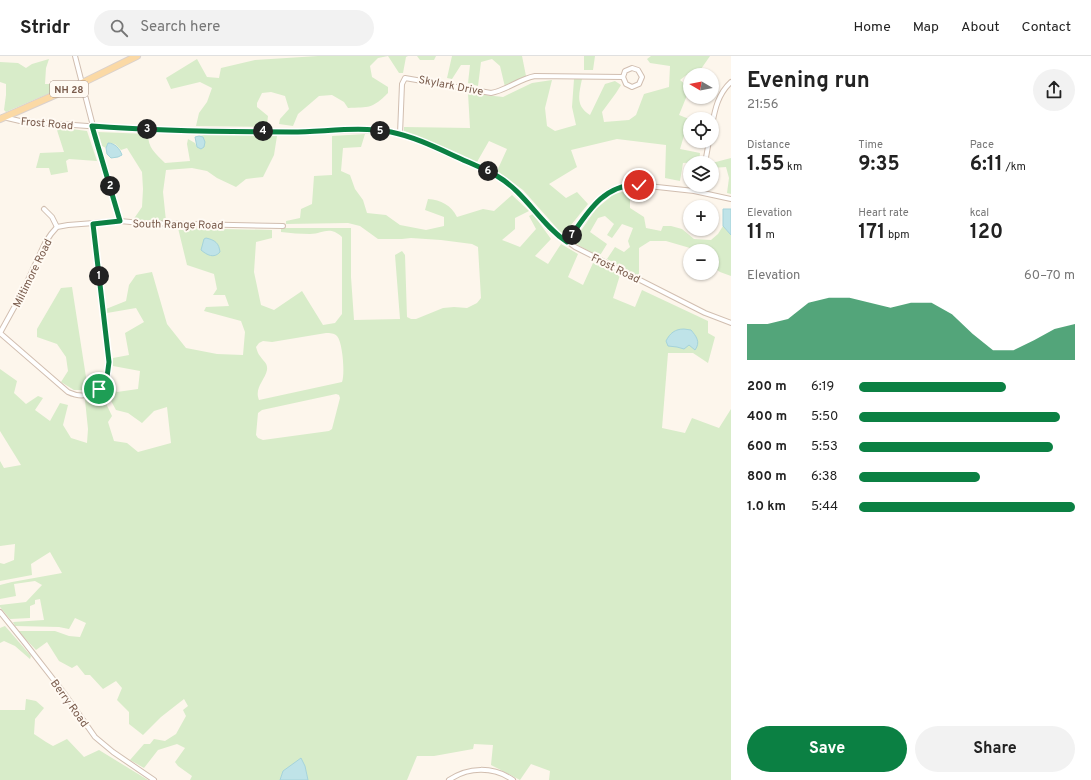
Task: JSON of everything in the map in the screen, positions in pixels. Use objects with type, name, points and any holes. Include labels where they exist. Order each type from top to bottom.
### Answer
[{"type":"main road","name":"NH 28","points":[[1,118],[82,83],[136,56]]},
{"type":"street","name":"South Range Road","points":[[75,56],[92,126],[120,221],[141,223],[283,226]]},
{"type":"street","name":"Skylark Drive","points":[[632,68],[638,70],[642,77],[639,84],[634,87],[626,84],[623,77],[627,70],[632,68]]},
{"type":"street","name":"Skylark Drive","points":[[400,134],[402,84],[405,78],[491,93],[505,89],[524,79],[535,76],[623,77]]},
{"type":"street","points":[[715,112],[719,98],[731,82]]},
{"type":"street","name":"Frost Road","points":[[1,118],[20,121],[128,129],[276,132],[381,131],[400,134],[446,152],[492,173],[511,185],[550,229],[567,242],[705,313],[731,323]]},
{"type":"street","points":[[567,242],[598,201],[606,193],[631,184],[683,190]]},
{"type":"street","points":[[700,192],[731,199]]},
{"type":"street","points":[[44,209],[52,217],[58,227]]},
{"type":"street","name":"Miltimore Road","points":[[0,333],[21,295],[45,244],[51,234],[58,227],[120,221]]},
{"type":"street","points":[[0,333],[68,392],[77,395],[86,395],[100,387],[107,377],[109,362],[93,224]]},
{"type":"street","name":"Berry Road","points":[[0,612],[64,693],[95,737],[113,752],[154,780]]},
{"type":"street","points":[[448,780],[464,772],[482,770],[500,773],[513,780]]},
{"type":"green space","points":[[318,56],[388,56],[378,58],[370,66],[372,77],[388,87],[388,93],[374,105],[348,108],[344,102],[332,95],[319,96],[298,114],[293,126],[279,124],[280,119],[289,109],[285,96],[271,92],[262,93],[257,103],[257,107],[268,116],[267,125],[265,127],[196,126],[199,113],[207,102],[212,88],[200,82],[171,89],[166,78],[197,59],[207,77],[219,78],[221,68],[255,60]]},
{"type":"green space","points":[[388,56],[408,56],[406,57],[403,73],[399,73]]},
{"type":"green space","points":[[417,56],[436,56],[434,60],[420,60]]},
{"type":"green space","points":[[452,56],[522,56],[526,76],[505,87],[500,66],[492,59],[481,62],[478,86],[468,83],[470,65],[461,65],[452,79],[447,78]]},
{"type":"green space","points":[[584,56],[595,56],[593,70],[584,70]]},
{"type":"green space","points":[[651,56],[710,56],[702,68],[683,68],[683,78],[680,80],[683,82],[683,104],[679,115],[683,117],[683,139],[680,149],[700,153],[700,156],[683,156],[680,181],[665,178],[666,145],[617,139],[571,150],[577,167],[549,184],[566,198],[577,192],[588,204],[563,235],[523,190],[497,171],[507,149],[489,141],[477,162],[404,131],[404,127],[470,128],[468,93],[503,97],[532,83],[552,80],[545,108],[547,126],[555,131],[576,125],[572,107],[574,79],[582,79],[579,95],[580,104],[582,108],[590,115],[605,84],[615,81],[621,85],[602,112],[604,122],[629,120],[636,115],[644,94],[669,87],[670,66],[650,63],[647,59]]},
{"type":"green space","points":[[49,59],[46,68],[45,84],[56,84],[59,89],[6,112],[4,110],[6,84],[0,82],[0,62],[18,63],[26,68],[32,64]]},
{"type":"green space","points":[[56,127],[87,131],[97,161],[69,159],[66,161],[68,172],[51,175],[49,168],[36,168],[40,153],[64,152]]},
{"type":"green space","points":[[98,132],[148,134],[151,147],[165,163],[190,161],[187,144],[188,139],[195,143],[197,147],[203,137],[199,136],[218,133],[238,133],[277,136],[274,155],[263,177],[246,179],[236,187],[217,178],[207,171],[192,168],[166,170],[163,192],[166,221],[133,220],[142,207],[142,172],[127,148],[121,150],[115,144],[108,143],[106,148],[102,146]]},
{"type":"green space","points":[[365,134],[361,147],[343,148],[341,171],[350,175],[355,189],[363,200],[367,213],[386,215],[400,225],[426,230],[444,226],[444,217],[425,210],[428,199],[449,206],[457,217],[483,209],[494,211],[512,195],[529,211],[515,218],[515,229],[502,240],[520,247],[536,229],[529,216],[533,214],[551,239],[535,256],[548,264],[561,244],[578,254],[568,277],[583,285],[593,263],[620,275],[613,298],[635,307],[642,290],[708,321],[708,333],[715,337],[708,363],[693,353],[668,353],[662,428],[685,433],[692,418],[719,428],[731,409],[731,780],[549,780],[550,771],[531,764],[520,780],[491,765],[493,745],[474,744],[473,749],[434,756],[417,756],[407,780],[308,780],[305,766],[283,771],[280,780],[190,780],[192,776],[175,762],[185,748],[177,744],[158,750],[144,768],[130,760],[144,744],[150,744],[154,739],[165,741],[176,734],[186,716],[183,710],[188,706],[184,699],[161,717],[143,735],[129,724],[129,712],[117,700],[122,688],[116,681],[103,689],[90,675],[85,675],[77,665],[72,668],[59,661],[47,642],[36,650],[18,631],[55,631],[69,636],[80,637],[86,623],[75,618],[69,629],[59,627],[15,626],[13,622],[44,620],[40,599],[35,600],[35,604],[30,606],[30,618],[10,619],[0,607],[0,605],[26,602],[42,585],[35,581],[14,584],[16,596],[0,599],[0,585],[62,573],[50,552],[31,564],[32,575],[0,581],[0,563],[4,564],[14,560],[15,544],[0,546],[0,461],[4,468],[21,465],[0,431],[0,369],[17,381],[14,393],[26,404],[38,396],[43,398],[35,410],[50,421],[60,403],[68,405],[63,425],[71,438],[87,443],[88,429],[85,400],[100,391],[112,416],[108,422],[114,441],[127,443],[138,452],[171,443],[167,407],[154,411],[142,423],[128,413],[116,410],[104,388],[107,383],[117,392],[138,389],[140,371],[113,366],[113,358],[129,355],[125,333],[144,322],[136,308],[107,313],[106,309],[126,301],[129,285],[136,275],[152,272],[167,324],[186,348],[217,354],[243,355],[245,332],[241,321],[204,311],[206,307],[229,306],[225,295],[213,295],[217,289],[214,274],[187,265],[178,228],[272,230],[272,238],[256,242],[254,272],[261,305],[274,310],[302,291],[323,325],[335,323],[342,314],[342,237],[333,231],[315,234],[299,234],[281,232],[281,228],[351,228],[351,277],[354,320],[400,319],[395,255],[402,251],[405,255],[407,317],[416,319],[443,308],[467,308],[477,303],[481,298],[478,247],[472,244],[411,238],[378,239],[360,226],[348,223],[286,224],[286,221],[300,218],[301,209],[312,204],[314,176],[332,175],[332,136]],"holes":[[[691,330],[697,339],[691,346],[677,347]],[[326,333],[335,334],[341,345],[343,359],[342,382],[259,400],[258,392],[267,368],[256,347],[263,341],[272,342]],[[336,394],[339,395],[340,398],[332,429],[329,431],[263,440],[258,438],[256,435],[258,413],[262,410]]]},
{"type":"green space","points":[[731,158],[731,194],[727,193],[729,178],[726,167],[719,168],[719,161]]},
{"type":"green space","points":[[630,190],[630,208],[644,217],[646,228],[661,231],[663,226],[671,226],[682,229],[683,236],[690,236],[694,239],[711,240],[716,236],[719,236],[719,232],[723,226],[731,235],[731,276],[719,271],[719,244],[683,244],[683,246],[666,241],[650,241],[639,248],[639,276],[607,259],[615,247],[624,252],[630,247],[628,241],[633,228],[622,224],[612,238],[607,235],[614,224],[605,216],[598,218],[590,232],[607,244],[599,257],[573,242],[596,209],[614,194]]},
{"type":"green space","points":[[72,287],[88,390],[74,390],[61,382],[68,371],[66,357],[57,344],[37,337],[37,329],[61,288]]},
{"type":"green space","points":[[5,626],[31,656],[30,659],[15,646],[4,641],[0,643],[0,628]]},
{"type":"green space","points":[[26,699],[36,701],[44,708],[35,719],[34,734],[46,742],[53,746],[67,739],[84,757],[99,750],[148,780],[0,780],[0,710],[25,710]]},
{"type":"water","points":[[195,137],[203,137],[205,142],[204,147],[201,149],[197,147]]},
{"type":"water","points":[[108,143],[117,147],[122,155],[111,158],[107,154],[106,148]]},
{"type":"water","points":[[723,209],[731,209],[731,235],[723,226]]},
{"type":"water","points":[[206,238],[218,244],[220,252],[218,254],[210,256],[201,250],[204,239]]},
{"type":"water","points":[[684,329],[691,330],[696,337],[698,344],[695,350],[689,345],[684,349],[668,346],[666,341],[669,336],[675,331]]},
{"type":"water","points":[[301,758],[305,766],[308,780],[280,780],[283,771]]},
{"type":"route","points":[[99,389],[107,377],[109,362],[93,224],[120,221],[92,126],[128,129],[292,132],[352,130],[381,131],[400,134],[446,152],[504,180],[523,197],[550,229],[567,242],[591,208],[604,195],[610,191],[631,184],[639,185]]}]
